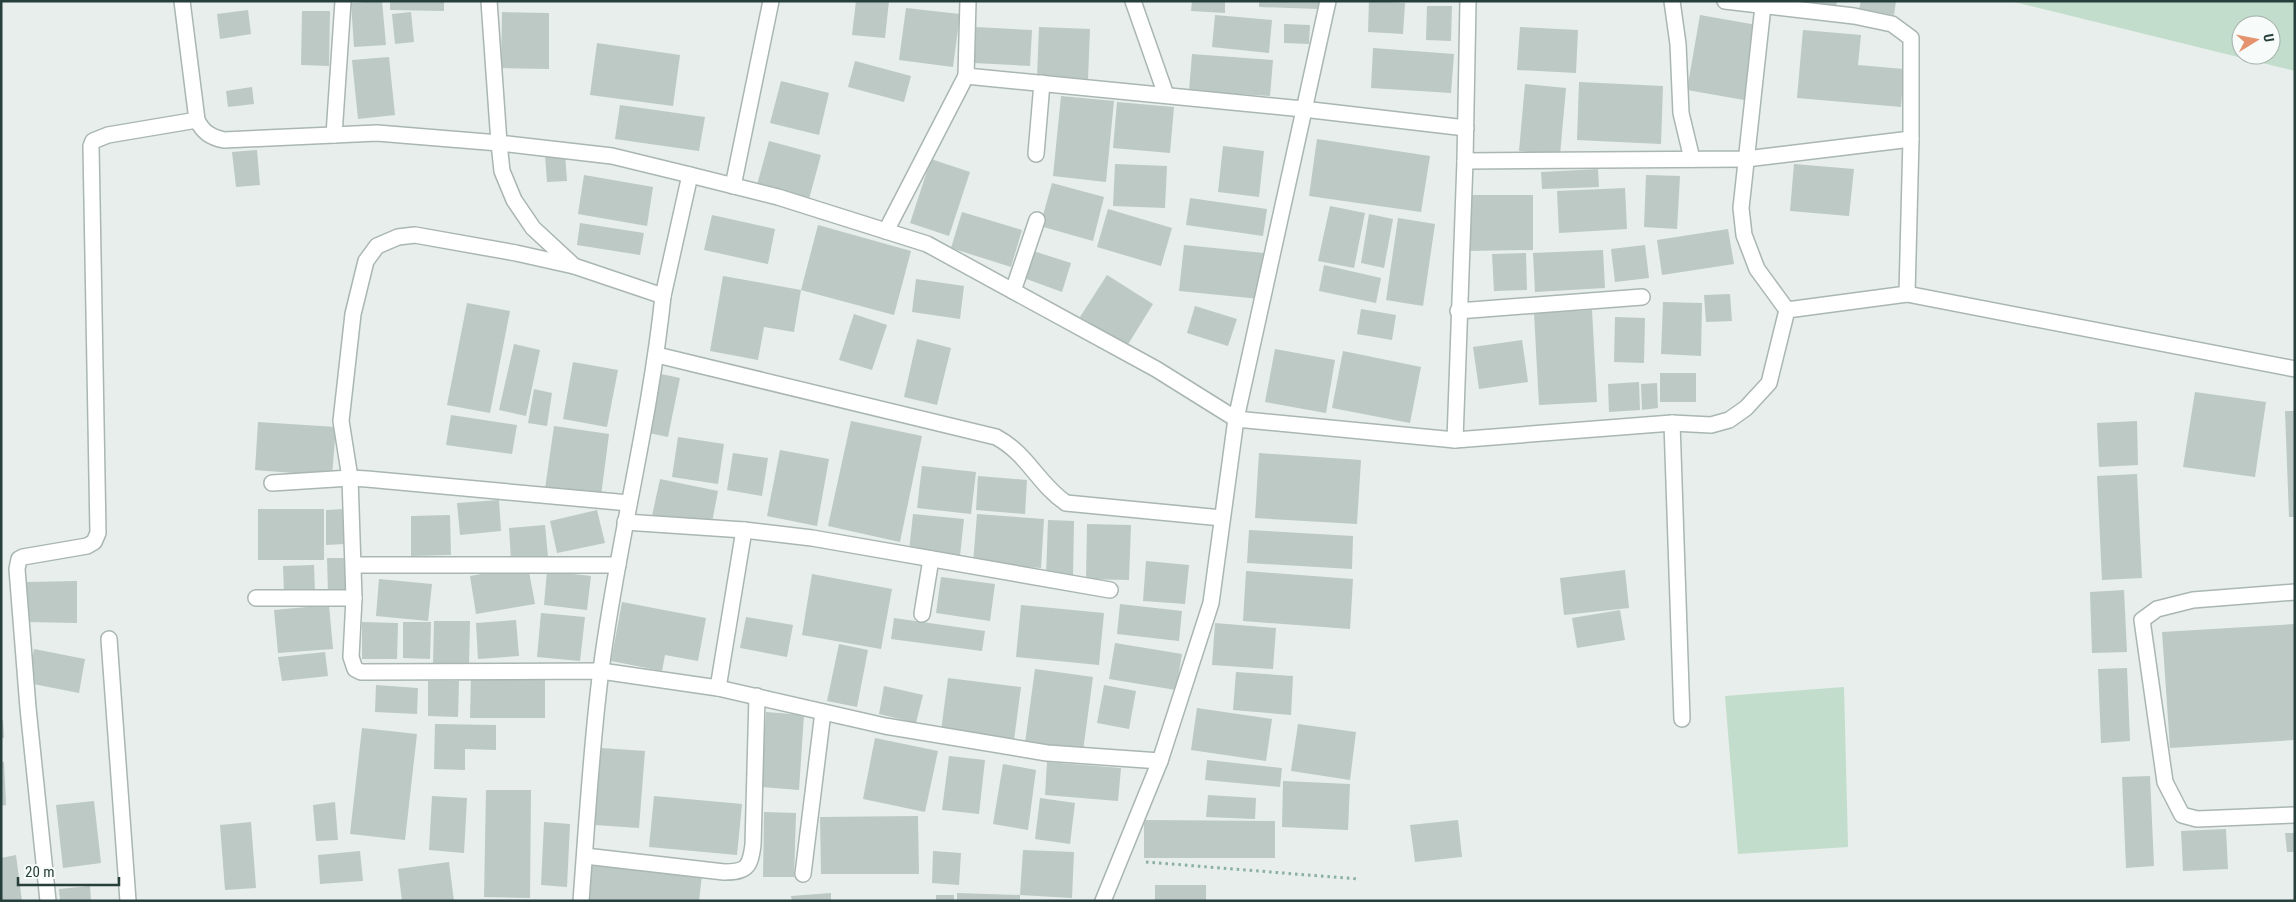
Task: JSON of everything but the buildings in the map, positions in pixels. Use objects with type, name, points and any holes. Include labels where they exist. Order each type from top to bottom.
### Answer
[{"type":"street","points":[[182,1],[197,120],[202,129],[212,138],[224,140],[377,133],[499,143],[612,156],[778,197],[927,244],[1156,369],[1236,419],[1455,440],[1672,424],[1711,425],[1729,420],[1746,408],[1769,383],[1787,310]]},
{"type":"street","points":[[334,135],[343,1]]},
{"type":"street","points":[[489,1],[502,171],[514,200],[534,228],[574,266]]},
{"type":"street","points":[[733,186],[771,1]]},
{"type":"street","points":[[886,231],[966,76],[968,1]]},
{"type":"street","points":[[1133,1],[1166,95]]},
{"type":"street","points":[[1103,901],[1160,761],[1211,603],[1236,419],[1328,1]]},
{"type":"street","points":[[1455,440],[1458,311],[1466,128],[1468,1]]},
{"type":"street","points":[[1672,1],[1678,44],[1682,114],[1692,159]]},
{"type":"street","points":[[1725,1],[1763,6],[1855,9],[1892,24],[1911,38],[1911,139],[1907,294]]},
{"type":"street","points":[[1763,6],[1741,208],[1744,235],[1757,269],[1787,310]]},
{"type":"street","points":[[966,76],[1303,109],[1466,128]]},
{"type":"street","points":[[1036,154],[1042,83]]},
{"type":"street","points":[[48,901],[17,569],[19,559],[23,557],[87,546],[94,542],[98,533],[91,146],[93,141],[108,135],[197,120]]},
{"type":"street","points":[[1465,161],[1746,159],[1911,139]]},
{"type":"street","points":[[581,901],[601,671],[628,503],[657,355],[663,296],[690,175]]},
{"type":"street","points":[[1013,291],[1037,220]]},
{"type":"street","points":[[663,296],[574,266],[516,253],[414,235],[398,237],[377,246],[366,261],[353,314],[341,421],[350,478],[354,565],[351,657],[355,669],[361,672],[601,671],[718,688],[884,726],[1047,753],[1160,761]]},
{"type":"street","points":[[1787,310],[1907,294],[2295,369]]},
{"type":"street","points":[[1458,311],[1642,297]]},
{"type":"street","points":[[657,355],[996,437],[1021,454],[1051,492],[1066,502],[1222,518]]},
{"type":"street","points":[[1672,424],[1682,719]]},
{"type":"street","points":[[272,483],[350,478],[628,503]]},
{"type":"street","points":[[625,522],[744,530],[812,538],[1110,590]]},
{"type":"street","points":[[718,688],[744,530]]},
{"type":"street","points":[[922,614],[930,559]]},
{"type":"street","points":[[354,565],[618,564]]},
{"type":"street","points":[[2295,592],[2193,600],[2157,609],[2142,620],[2165,782],[2182,815],[2197,819],[2295,815]]},
{"type":"street","points":[[256,598],[354,598]]},
{"type":"street","points":[[109,638],[128,901]]},
{"type":"street","points":[[585,856],[724,872],[744,870],[751,862],[753,845],[757,696]]},
{"type":"street","points":[[803,874],[823,712]]},
{"type":"path","points":[[1120,860],[1358,879]]},
{"type":"green space","points":[[2011,1],[2295,1],[2295,71],[2271,65],[2281,65],[2281,15],[2231,15],[2231,55]]},
{"type":"green space","points":[[1844,687],[1848,847],[1738,854],[1725,696]]}]
